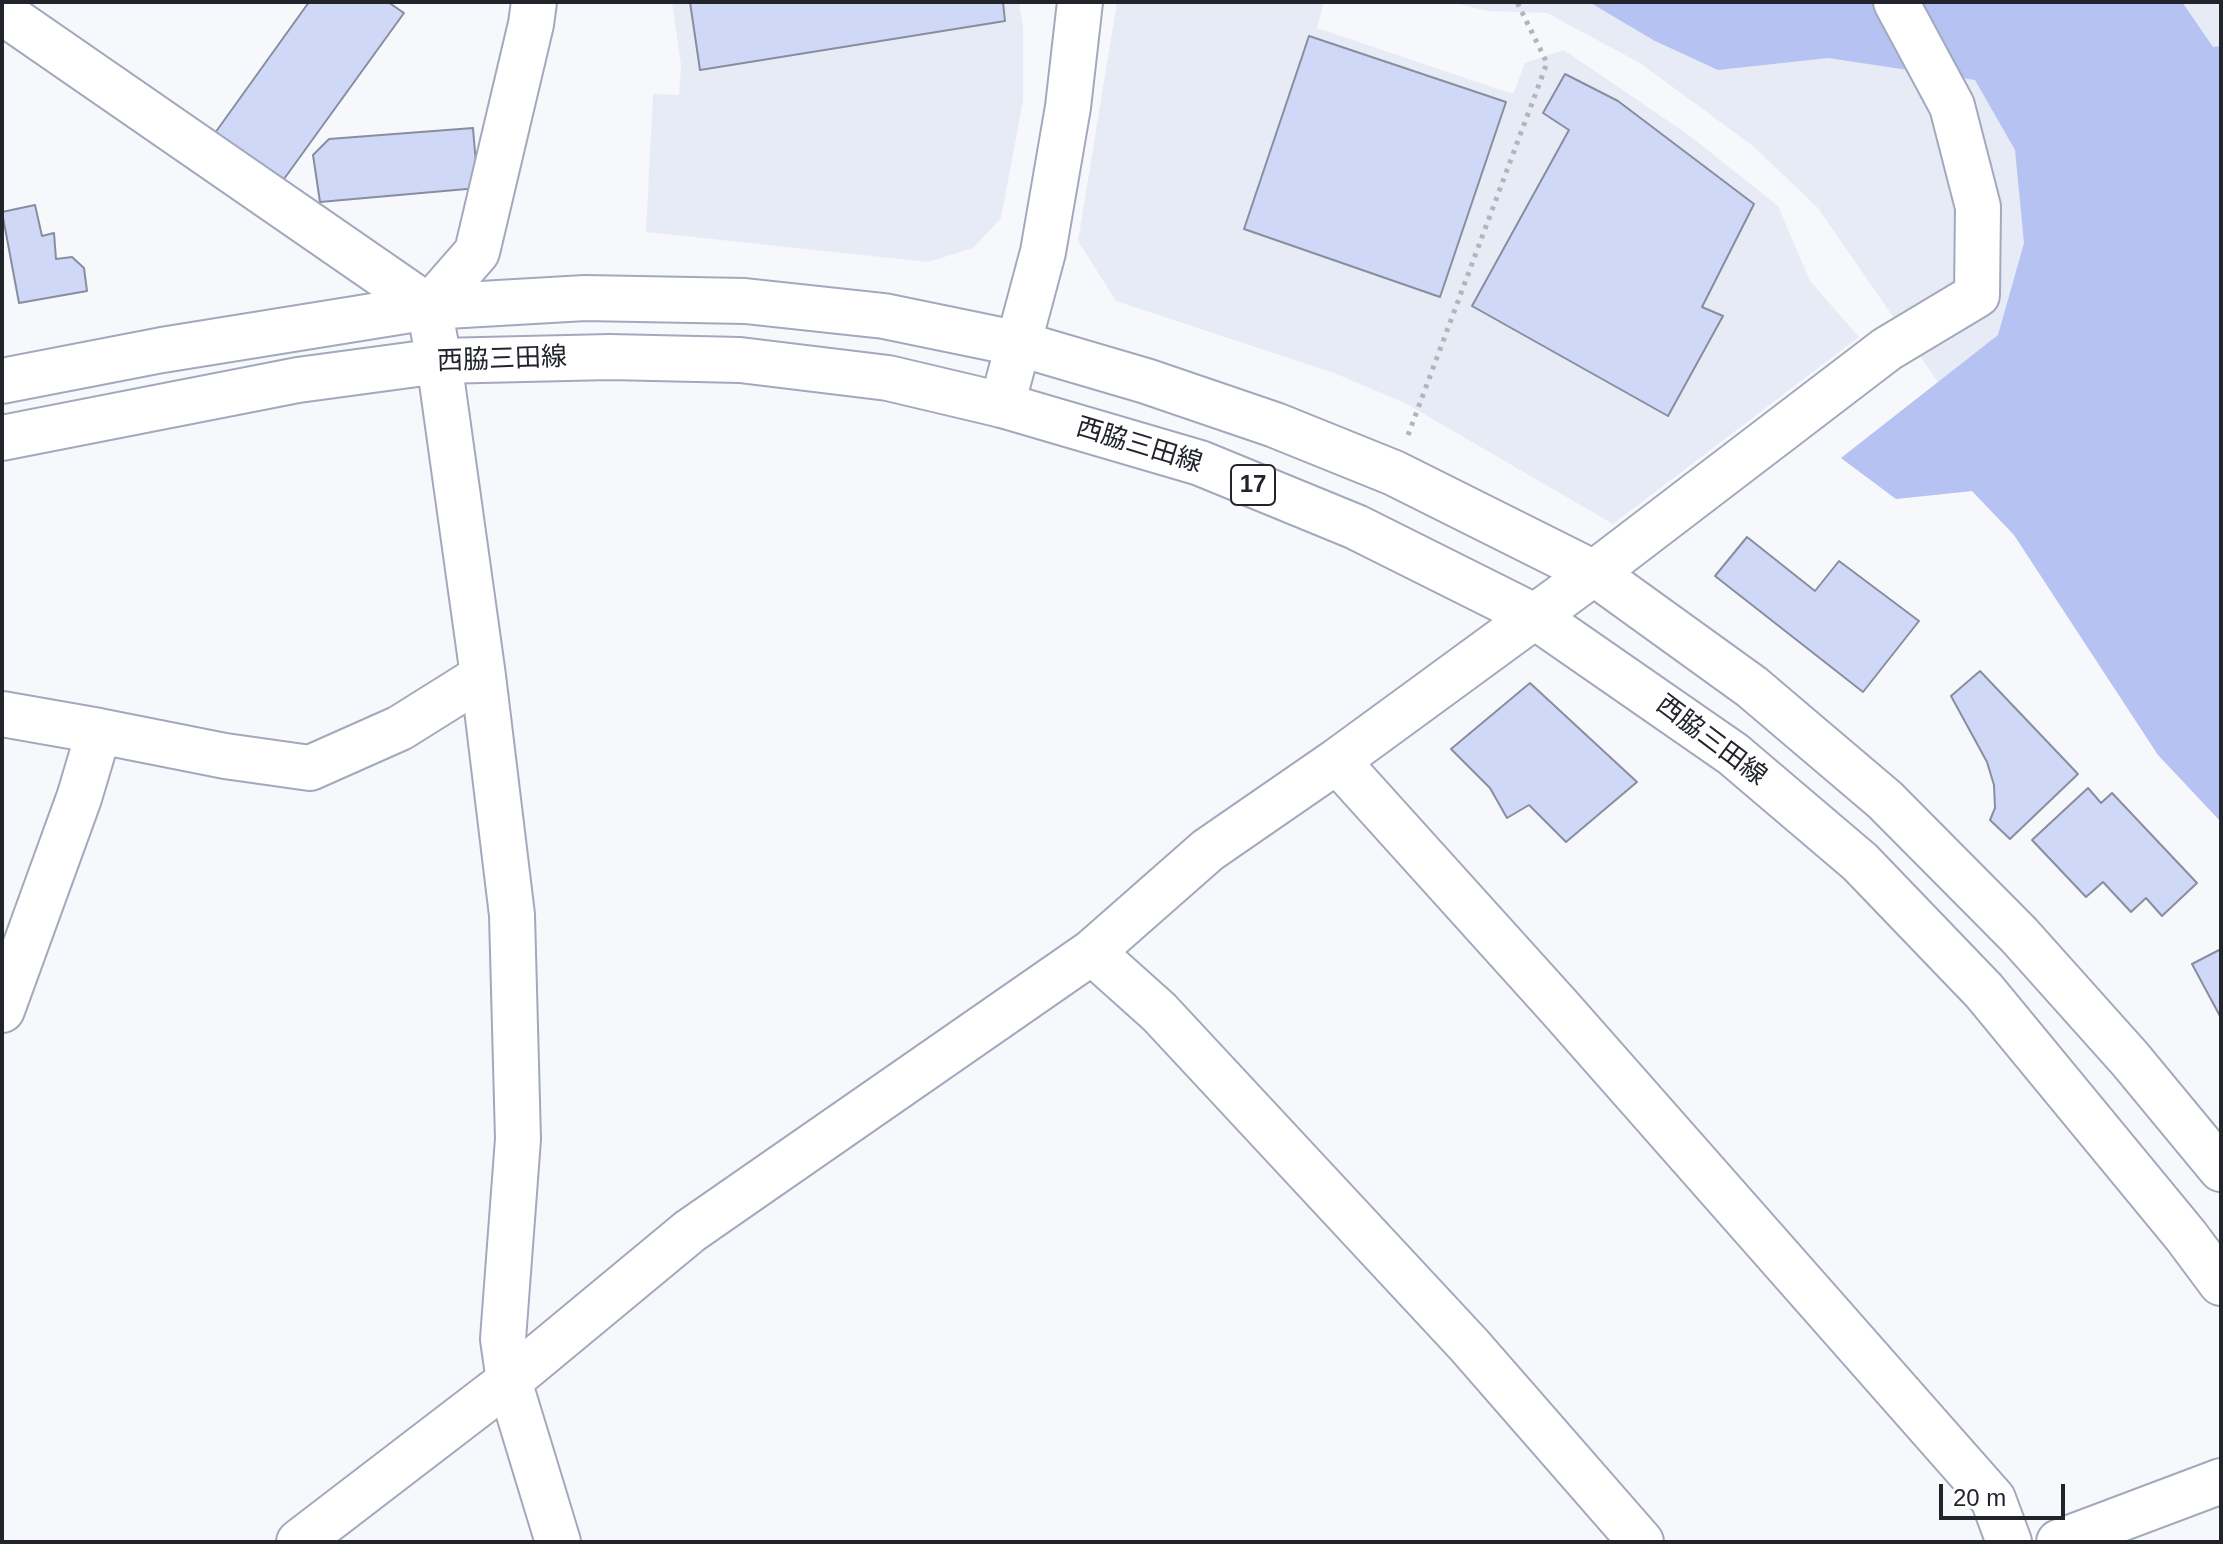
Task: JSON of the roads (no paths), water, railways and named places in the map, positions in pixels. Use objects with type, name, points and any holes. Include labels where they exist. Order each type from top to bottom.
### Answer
[{"type":"street","points":[[429,307],[477,252],[534,2]]},
{"type":"street","points":[[1002,405],[1043,252],[1068,107],[1080,2]]},
{"type":"street","points":[[299,1542],[509,1381],[690,1231],[1092,952],[1208,850],[1337,761],[1594,573],[1887,349],[1977,295],[1978,207],[1952,106],[1896,2]]},
{"type":"street","points":[[2,12],[429,307],[483,676],[512,915],[518,1139],[503,1339],[509,1381],[558,1542]]},
{"type":"street","name":"17","points":[[2,381],[162,350],[429,307],[585,298],[745,301],[884,316],[1020,344],[1146,381],[1275,425],[1394,473],[1594,573],[1752,687],[1885,800],[2019,935],[2130,1059],[2221,1169]]},
{"type":"street","name":"西脇三田線","points":[[2,438],[298,380],[439,361],[610,357],[740,360],[888,378],[1002,405],[1200,463],[1356,527],[1534,616],[1733,754],[1860,862],[1984,991],[2186,1236],[2221,1283]]},
{"type":"street","points":[[2,714],[225,756],[310,768],[400,728],[483,676]]},
{"type":"street","points":[[2,1010],[79,798],[99,731]]},
{"type":"street","points":[[1337,761],[1560,1008],[1993,1499],[2009,1542]]},
{"type":"street","points":[[1092,952],[1170,1023],[1469,1345],[1641,1542]]},
{"type":"street","points":[[2059,1542],[2221,1481]]}]
